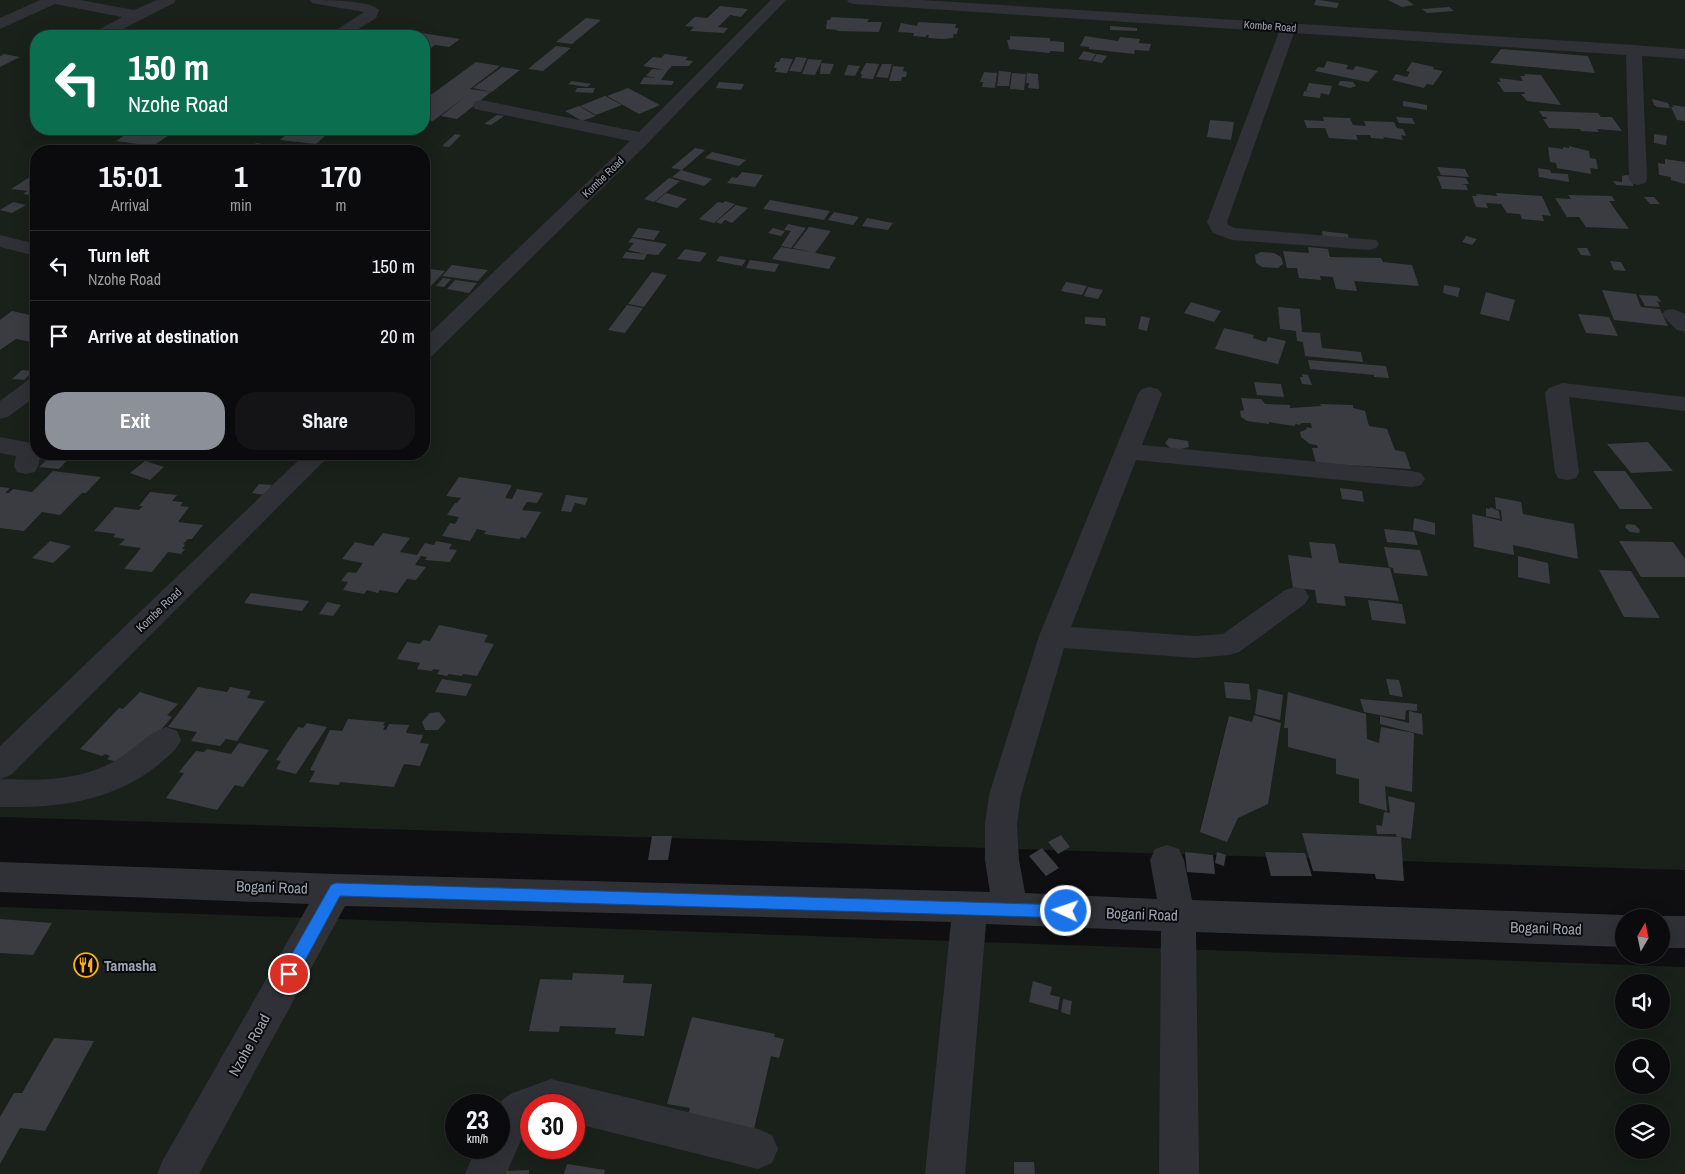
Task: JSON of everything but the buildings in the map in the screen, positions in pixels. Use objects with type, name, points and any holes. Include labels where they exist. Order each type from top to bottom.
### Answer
[{"type":"street","points":[[0,24],[52,0]]},
{"type":"street","points":[[57,0],[136,15]]},
{"type":"street","points":[[109,30],[169,0]]},
{"type":"street","points":[[317,0],[372,10],[371,14],[346,30]]},
{"type":"street","name":"Kombe Road","points":[[430,345],[644,138],[720,52],[779,0]]},
{"type":"street","name":"Kombe Road","points":[[854,0],[1685,54]]},
{"type":"street","points":[[1289,27],[1217,222],[1220,229],[1232,234],[1369,244]]},
{"type":"street","points":[[1634,50],[1638,179]]},
{"type":"street","points":[[481,105],[644,138]]},
{"type":"street","points":[[0,241],[30,248]]},
{"type":"street","points":[[0,412],[30,390]]},
{"type":"street","points":[[1567,472],[1557,393],[1563,390],[1574,390],[1685,404]]},
{"type":"street","points":[[1010,909],[1002,860],[1000,825],[1005,795],[1053,636],[1150,394]]},
{"type":"street","points":[[0,445],[29,450],[26,466]]},
{"type":"street","points":[[1126,452],[1412,479]]},
{"type":"street","name":"Kombe Road","points":[[0,766],[313,460]]},
{"type":"street","points":[[1053,636],[1195,646],[1229,644],[1295,597]]},
{"type":"street","points":[[0,793],[49,793],[95,784],[115,777],[133,767],[166,740]]},
{"type":"street","points":[[1167,860],[1178,916],[1179,1174]]},
{"type":"street","name":"Bogani Road","points":[[0,877],[336,890],[970,907],[1615,931]]},
{"type":"street","name":"Nzohe Road","points":[[177,1174],[336,890]]},
{"type":"street","points":[[945,1174],[970,907]]},
{"type":"street","points":[[1670,932],[1685,932]]},
{"type":"street","points":[[510,1120],[524,1106],[551,1098],[758,1149]]},
{"type":"street","points":[[485,1174],[492,1159]]},
{"type":"shaded area","points":[[0,0],[1685,0],[1685,870],[0,817]]},
{"type":"shaded area","points":[[0,907],[1685,967],[1685,1174],[0,1174]]},
{"type":"place","name":"Tamasha","points":[[86,965]]},
{"type":"route","points":[[289,974],[336,890],[1066,911]]}]
